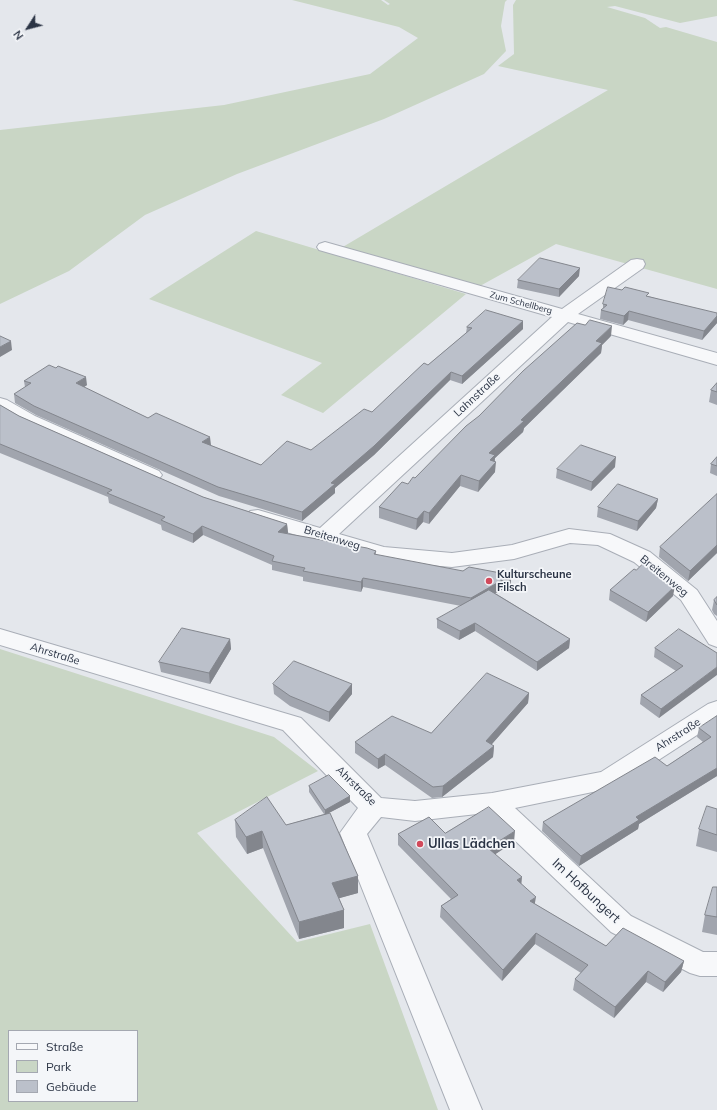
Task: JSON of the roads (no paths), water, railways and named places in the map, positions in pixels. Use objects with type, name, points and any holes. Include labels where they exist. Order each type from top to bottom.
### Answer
[{"type":"street","name":"Zum Schellberg","points":[[325,247],[717,359]]},
{"type":"street","name":"Lahnstraße","points":[[324,536],[565,315],[637,264]]},
{"type":"street","points":[[0,404],[28,420],[167,482]]},
{"type":"street","name":"Breitenweg","points":[[241,510],[382,554],[452,560],[514,552],[569,536],[602,539],[642,557],[689,595],[717,639]]},
{"type":"street","name":"Ahrstraße","points":[[0,637],[113,672],[292,724],[374,807],[415,811],[492,803],[608,780],[717,710]]},
{"type":"street","name":"Im Hofbungert","points":[[492,803],[621,924],[700,964],[717,964]]},
{"type":"street","points":[[374,807],[352,833],[466,1110]]},
{"type":"place","name":"Kulturscheune Filsch","points":[[489,581]]},
{"type":"place","name":"Ullas Lädchen","points":[[420,844]]}]
